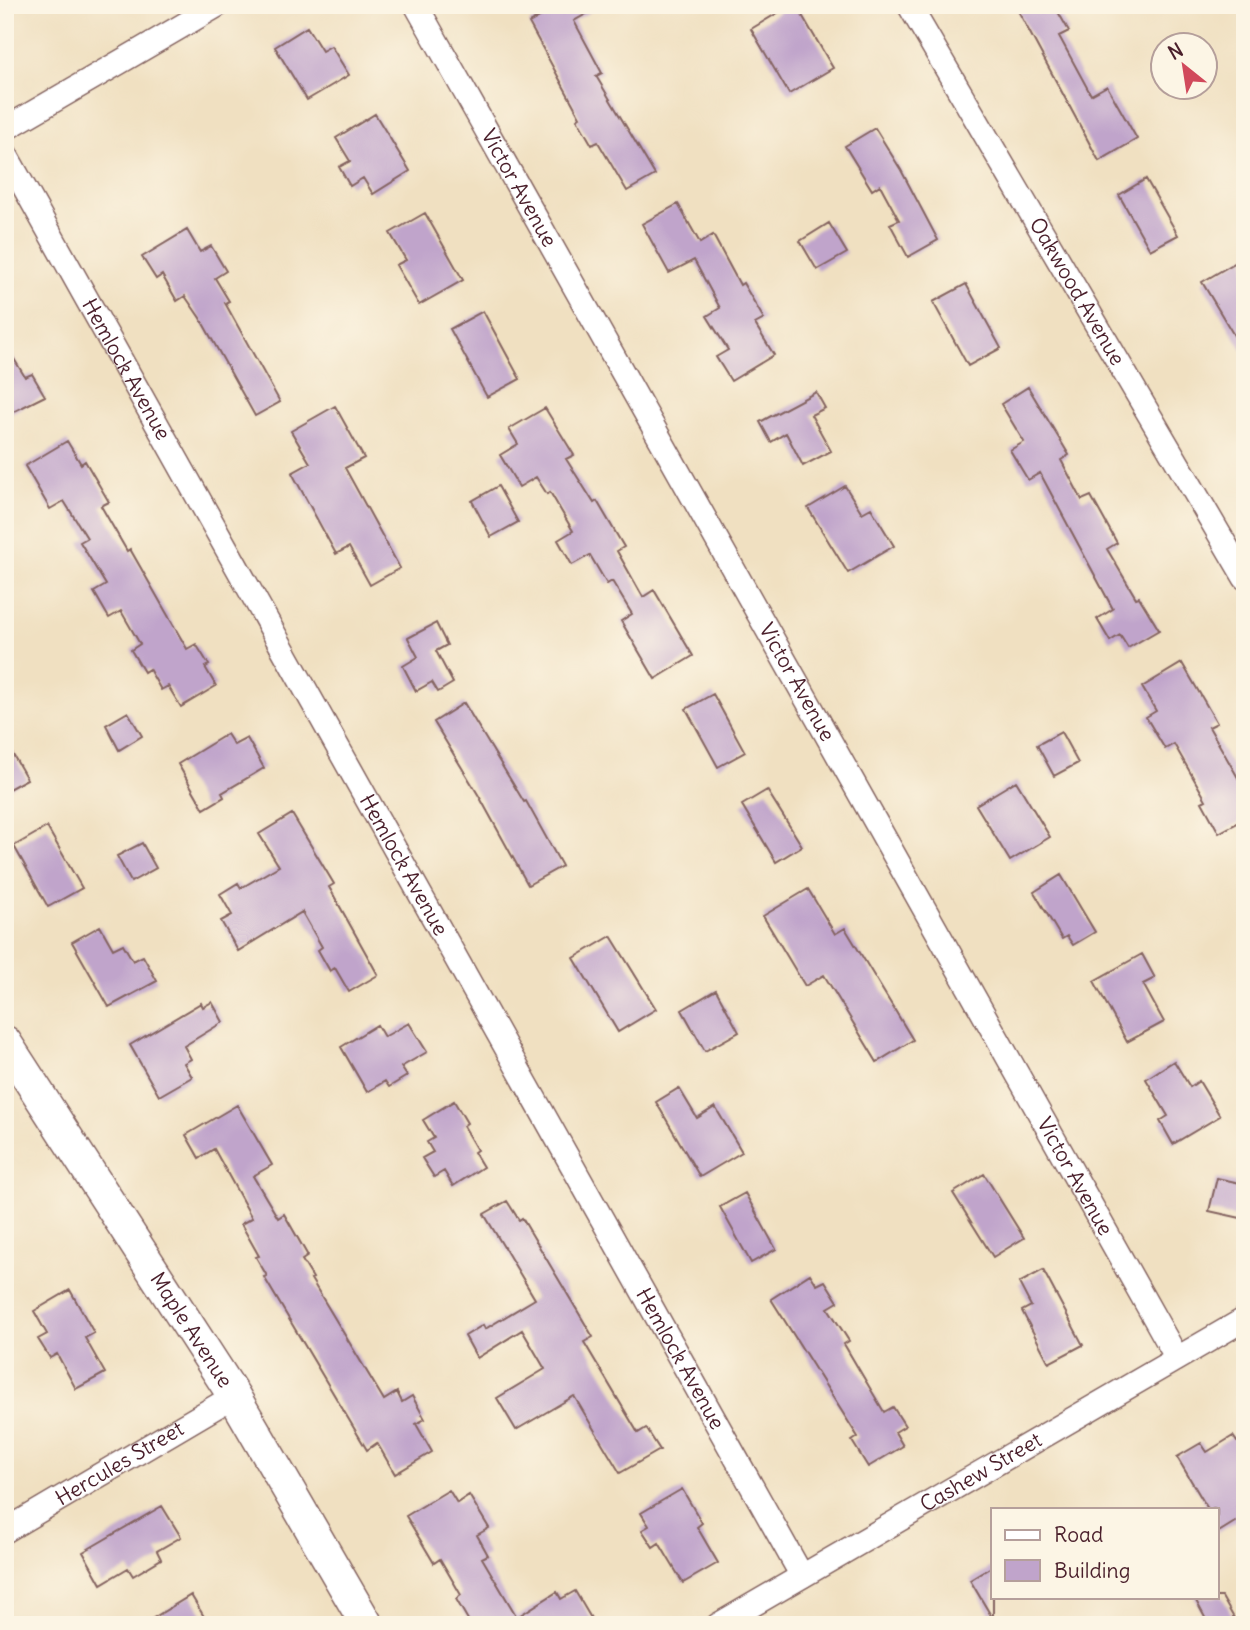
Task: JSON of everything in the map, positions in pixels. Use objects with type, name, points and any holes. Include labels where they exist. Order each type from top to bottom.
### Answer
[{"type":"street","points":[[5,129],[218,5]]},
{"type":"street","name":"Victor Avenue","points":[[416,5],[1177,1358]]},
{"type":"street","name":"Oakwood Avenue","points":[[909,5],[1245,578]]},
{"type":"street","name":"Hemlock Avenue","points":[[5,153],[802,1576]]},
{"type":"street","name":"Maple Avenue","points":[[5,1042],[234,1395],[367,1625]]},
{"type":"street","name":"Cashew Street","points":[[719,1625],[1245,1319]]},
{"type":"street","name":"Hercules Street","points":[[5,1531],[234,1395]]},
{"type":"building","points":[[561,5],[602,5],[574,21],[602,73],[596,76],[655,175],[627,191],[598,142],[592,145],[577,119],[580,117],[529,23]]},
{"type":"building","points":[[791,5],[796,5],[833,68],[789,94],[751,29]]},
{"type":"building","points":[[1015,5],[1054,5],[1069,31],[1059,36],[1091,95],[1107,86],[1137,139],[1099,161]]},
{"type":"building","points":[[307,27],[322,51],[331,46],[349,75],[307,100],[275,47]]},
{"type":"building","points":[[375,114],[410,171],[373,194],[363,178],[350,186],[339,167],[350,161],[336,138]]},
{"type":"building","points":[[875,128],[938,240],[908,257],[890,224],[899,220],[880,185],[872,190],[845,146]]},
{"type":"building","points":[[1146,179],[1178,235],[1150,250],[1119,195]]},
{"type":"building","points":[[678,204],[700,243],[713,235],[740,285],[743,283],[764,319],[755,324],[774,355],[731,381],[716,357],[728,350],[707,316],[720,308],[694,260],[669,273],[642,224]]},
{"type":"building","points":[[425,213],[463,280],[419,305],[396,265],[406,260],[390,233]]},
{"type":"building","points":[[829,223],[847,253],[817,270],[800,241]]},
{"type":"building","points":[[187,230],[200,252],[211,246],[226,271],[215,278],[229,301],[225,303],[280,402],[255,416],[185,296],[177,301],[162,275],[156,279],[142,257]]},
{"type":"building","points":[[1245,257],[1245,354],[1202,282]]},
{"type":"building","points":[[966,284],[1001,348],[968,366],[933,302]]},
{"type":"building","points":[[483,311],[520,379],[487,397],[450,329]]},
{"type":"building","points":[[5,344],[25,377],[32,374],[45,396],[5,416]]},
{"type":"building","points":[[1028,387],[1069,455],[1061,460],[1082,500],[1091,496],[1117,543],[1107,549],[1159,630],[1128,648],[1120,635],[1110,641],[1097,619],[1113,609],[1040,473],[1028,480],[1010,450],[1024,442],[1001,404]]},
{"type":"building","points":[[816,392],[825,408],[811,415],[831,451],[803,466],[786,433],[771,442],[760,422]]},
{"type":"building","points":[[335,406],[364,458],[345,468],[400,568],[370,585],[349,547],[336,554],[292,473],[310,463],[291,431]]},
{"type":"building","points":[[545,408],[574,455],[566,459],[594,503],[597,501],[624,547],[617,551],[643,597],[654,590],[693,656],[655,679],[621,621],[632,614],[612,581],[607,584],[590,555],[572,565],[558,540],[573,531],[550,492],[547,494],[536,477],[519,487],[500,455],[518,444],[509,429]]},
{"type":"building","points":[[67,441],[81,464],[85,461],[109,502],[101,506],[127,551],[130,549],[187,649],[196,644],[209,665],[205,667],[216,686],[181,707],[168,686],[161,690],[149,669],[144,672],[131,650],[140,644],[121,611],[109,618],[94,592],[106,585],[80,542],[87,538],[64,501],[50,509],[25,466]]},
{"type":"building","points":[[498,486],[518,522],[491,537],[472,501]]},
{"type":"building","points":[[845,486],[862,513],[871,508],[894,546],[848,573],[808,508]]},
{"type":"building","points":[[436,623],[447,645],[436,651],[453,683],[438,692],[432,682],[416,691],[403,666],[418,657],[408,638]]},
{"type":"building","points":[[1182,663],[1217,723],[1209,727],[1245,790],[1245,819],[1219,833],[1202,802],[1206,800],[1174,744],[1165,749],[1146,717],[1156,711],[1142,687]]},
{"type":"building","points":[[713,694],[745,752],[718,767],[686,709]]},
{"type":"building","points":[[464,703],[524,802],[526,801],[562,866],[528,885],[434,722]]},
{"type":"building","points":[[128,712],[142,736],[119,750],[106,725]]},
{"type":"building","points":[[1061,732],[1078,763],[1054,776],[1037,745]]},
{"type":"building","points":[[227,734],[234,745],[247,738],[264,768],[222,793],[224,797],[204,809],[178,764]]},
{"type":"building","points":[[5,741],[27,779],[5,791]]},
{"type":"building","points":[[1016,781],[1050,837],[1010,861],[976,805]]},
{"type":"building","points":[[767,790],[802,846],[776,862],[742,805]]},
{"type":"building","points":[[292,814],[334,884],[329,887],[378,975],[349,992],[335,968],[330,971],[318,950],[322,947],[302,912],[238,951],[221,921],[232,915],[220,894],[238,883],[241,888],[279,866],[259,834]]},
{"type":"building","points":[[47,827],[82,888],[48,907],[14,846]]},
{"type":"building","points":[[142,843],[156,868],[131,882],[117,856]]},
{"type":"building","points":[[1061,875],[1095,932],[1073,945],[1067,936],[1062,939],[1034,892]]},
{"type":"building","points":[[808,889],[835,934],[845,928],[913,1040],[877,1062],[824,975],[805,986],[763,916]]},
{"type":"building","points":[[100,926],[113,949],[123,944],[133,961],[143,956],[157,981],[109,1007],[72,942]]},
{"type":"building","points":[[611,936],[656,1009],[618,1032],[574,958]]},
{"type":"building","points":[[1142,954],[1155,978],[1143,984],[1164,1022],[1127,1042],[1094,981]]},
{"type":"building","points":[[716,990],[739,1032],[705,1051],[682,1010]]},
{"type":"building","points":[[212,1002],[223,1022],[184,1046],[191,1059],[184,1063],[192,1077],[159,1096],[130,1045],[201,1003],[203,1007]]},
{"type":"building","points":[[409,1023],[427,1052],[401,1067],[407,1076],[389,1087],[385,1081],[367,1092],[341,1047],[377,1025],[384,1037]]},
{"type":"building","points":[[1174,1061],[1190,1087],[1199,1081],[1220,1116],[1173,1144],[1160,1121],[1168,1116],[1146,1079]]},
{"type":"building","points":[[679,1088],[697,1118],[715,1107],[742,1152],[700,1177],[656,1102]]},
{"type":"building","points":[[454,1101],[467,1123],[463,1126],[483,1167],[453,1186],[444,1171],[434,1177],[422,1158],[433,1152],[427,1142],[434,1138],[423,1120]]},
{"type":"building","points":[[237,1105],[272,1165],[253,1176],[278,1218],[284,1214],[308,1256],[302,1260],[313,1278],[311,1279],[384,1400],[397,1392],[402,1402],[412,1396],[425,1419],[416,1424],[432,1452],[395,1474],[377,1443],[367,1450],[264,1277],[267,1276],[256,1257],[259,1256],[241,1224],[252,1218],[214,1149],[199,1158],[186,1135]]},
{"type":"building","points":[[984,1174],[1024,1238],[993,1257],[953,1193]]},
{"type":"building","points":[[1217,1178],[1245,1184],[1245,1219],[1209,1211]]},
{"type":"building","points":[[745,1193],[776,1249],[751,1263],[720,1207]]},
{"type":"building","points":[[507,1201],[519,1220],[522,1218],[593,1337],[584,1342],[638,1433],[646,1428],[660,1450],[620,1473],[574,1396],[516,1430],[497,1398],[545,1369],[522,1330],[477,1358],[465,1336],[483,1325],[485,1329],[535,1299],[484,1214]]},
{"type":"building","points":[[1043,1270],[1083,1345],[1049,1363],[1022,1311],[1031,1306],[1019,1283]]},
{"type":"building","points":[[810,1274],[817,1285],[825,1281],[838,1302],[828,1308],[849,1341],[844,1344],[884,1412],[893,1407],[905,1426],[895,1432],[903,1446],[868,1467],[852,1441],[858,1437],[771,1299]]},
{"type":"building","points":[[70,1290],[94,1333],[85,1338],[105,1373],[76,1389],[57,1354],[50,1358],[38,1339],[47,1334],[34,1311]]},
{"type":"building","points":[[1233,1436],[1237,1442],[1245,1438],[1245,1502],[1237,1507],[1243,1517],[1218,1532],[1218,1508],[1207,1508],[1177,1457],[1201,1443],[1207,1452]]},
{"type":"building","points":[[682,1489],[702,1523],[697,1527],[718,1563],[683,1583],[659,1543],[653,1547],[642,1530],[649,1526],[641,1513]]},
{"type":"building","points":[[449,1490],[457,1503],[469,1495],[489,1528],[477,1535],[488,1555],[482,1558],[517,1617],[557,1592],[561,1599],[575,1591],[595,1625],[471,1625],[456,1599],[461,1595],[440,1559],[434,1563],[406,1516]]},
{"type":"building","points":[[162,1506],[181,1537],[157,1551],[161,1559],[133,1576],[128,1568],[101,1584],[83,1552]]},
{"type":"building","points":[[991,1567],[993,1619],[970,1580]]},
{"type":"building","points":[[191,1595],[209,1625],[142,1625]]},
{"type":"building","points":[[1222,1597],[1234,1618],[1220,1625],[1209,1625],[1195,1598]]}]
